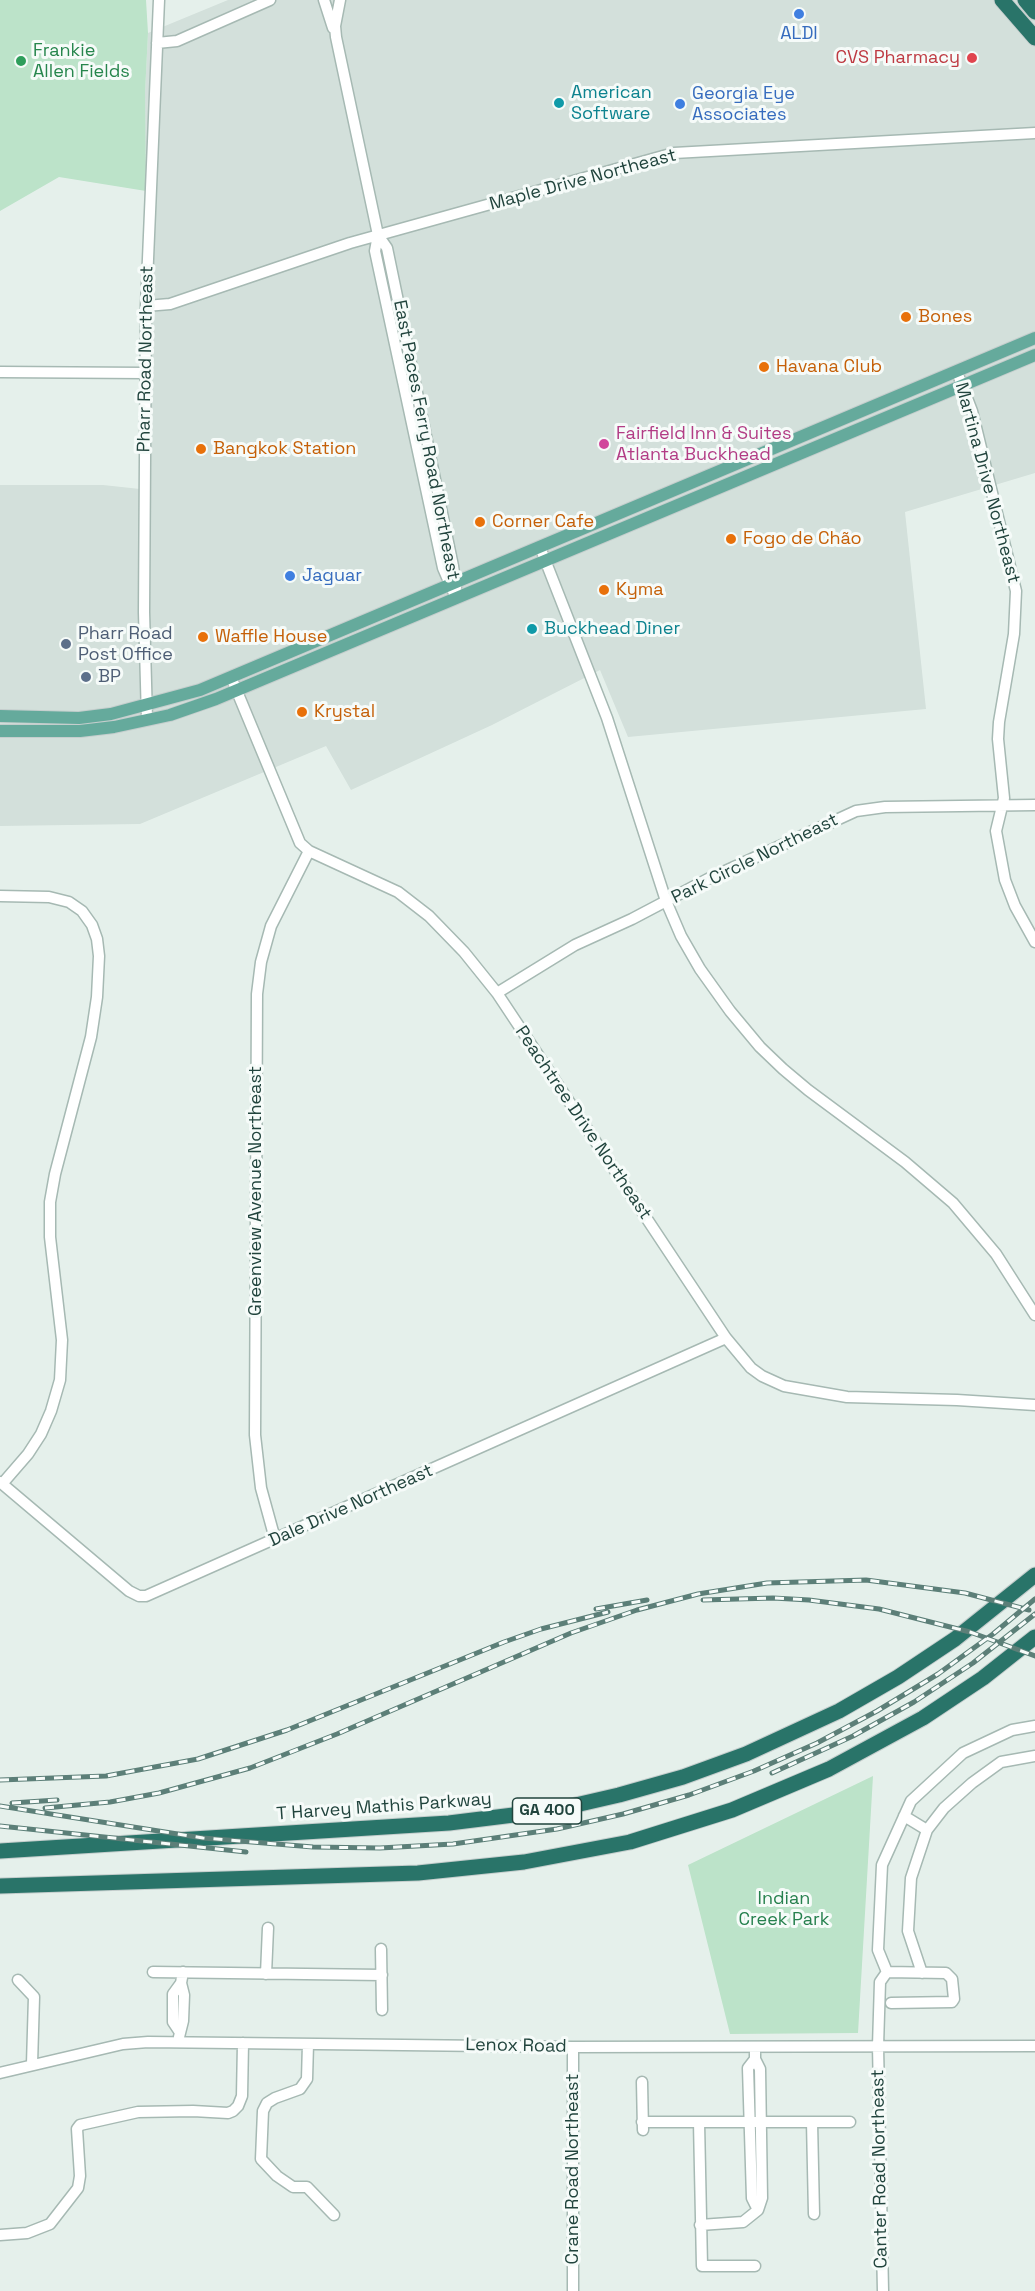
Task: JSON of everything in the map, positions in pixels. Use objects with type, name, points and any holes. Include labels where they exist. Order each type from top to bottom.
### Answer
[{"type":"highway","points":[[1002,0],[1035,38]]},
{"type":"highway","points":[[1025,0],[1035,12]]},
{"type":"highway","name":"T Harvey Mathis Parkway","points":[[0,1851],[438,1824],[517,1816],[619,1795],[683,1777],[746,1754],[839,1711],[898,1677],[946,1645],[1035,1575]]},
{"type":"highway","points":[[0,1886],[417,1873],[524,1862],[630,1842],[732,1810],[840,1764],[923,1718],[983,1678],[1035,1637]]},
{"type":"main road","points":[[0,716],[79,718],[111,714],[183,696],[1035,338]]},
{"type":"main road","points":[[0,731],[80,731],[132,724],[189,709],[237,691],[1035,355]]},
{"type":"street","name":"Pharr Road Northeast","points":[[147,719],[145,706],[146,306],[159,0]]},
{"type":"street","points":[[158,43],[177,41],[270,0]]},
{"type":"street","points":[[324,0],[336,37]]},
{"type":"street","name":"East Paces Ferry Road Northeast","points":[[340,0],[336,19],[336,37],[378,235],[387,248],[456,598]]},
{"type":"street","name":"Maple Drive Northeast","points":[[146,306],[170,304],[378,235],[674,153],[1035,133]]},
{"type":"street","points":[[0,372],[145,373]]},
{"type":"street","name":"Martina Drive Northeast","points":[[957,372],[974,422],[1016,591],[1014,634],[999,722],[998,739],[1004,806],[996,831],[1005,880],[1015,906],[1035,942]]},
{"type":"street","points":[[540,547],[607,718],[666,901],[681,936],[700,969],[730,1011],[760,1047],[808,1090],[905,1162],[953,1203],[996,1254],[1035,1315]]},
{"type":"street","points":[[231,677],[295,834],[300,843],[309,851]]},
{"type":"street","name":"Park Circle Northeast","points":[[497,993],[575,945],[708,879],[856,811],[885,807],[1035,806]]},
{"type":"street","name":"Peachtree Drive Northeast","points":[[309,851],[383,884],[412,902],[464,952],[497,993],[726,1338],[743,1360],[762,1376],[784,1386],[816,1393],[877,1399],[957,1400],[1035,1405]]},
{"type":"street","name":"Greenview Avenue Northeast","points":[[274,1539],[261,1488],[255,1435],[257,994],[261,962],[272,926],[309,851]]},
{"type":"street","points":[[0,896],[49,897],[69,902],[81,911],[92,925],[99,956],[92,1037],[55,1174],[50,1202],[50,1237],[62,1340],[60,1380],[41,1434],[1,1483]]},
{"type":"street","name":"Dale Drive Northeast","points":[[1,1483],[129,1591],[139,1596],[152,1594],[726,1338]]},
{"type":"street","points":[[891,2003],[952,2002],[954,1999],[950,1975],[887,1972],[878,1950],[882,1864],[911,1801],[963,1754],[1012,1730],[1035,1726]]},
{"type":"street","points":[[922,1973],[908,1931],[911,1878],[927,1830],[944,1808],[972,1782],[1001,1762],[1035,1756]]},
{"type":"street","points":[[904,1816],[927,1830]]},
{"type":"street","points":[[266,1974],[268,1928]]},
{"type":"street","points":[[381,1949],[382,2010]]},
{"type":"street","points":[[153,1972],[182,1978],[266,1974],[382,1975]]},
{"type":"street","name":"Canter Road Northeast","points":[[883,2291],[878,2046],[880,1983],[887,1972]]},
{"type":"street","points":[[179,2037],[184,2014],[182,1978]]},
{"type":"street","points":[[18,1980],[34,1997],[32,2064]]},
{"type":"street","name":"Lenox Road","points":[[0,2073],[123,2044],[179,2037],[243,2043],[573,2047],[1035,2046]]},
{"type":"street","points":[[0,2235],[27,2232],[50,2224],[78,2188],[80,2176],[77,2129],[80,2125],[138,2112],[228,2113],[234,2111],[242,2096],[243,2043]]},
{"type":"street","points":[[308,2044],[307,2079],[300,2089],[267,2103],[263,2111],[261,2159],[277,2176],[293,2187],[307,2187],[334,2215]]},
{"type":"street","name":"Crane Road Northeast","points":[[573,2047],[573,2291]]},
{"type":"street","points":[[700,2225],[743,2222],[758,2210],[752,2198],[755,2122],[748,2068],[755,2059],[755,2048]]},
{"type":"street","points":[[642,2082],[643,2126],[699,2122],[850,2122]]},
{"type":"street","points":[[699,2122],[702,2266],[755,2266]]},
{"type":"street","points":[[812,2122],[814,2214]]},
{"type":"shaded area","points":[[228,0],[1035,0],[1035,473],[905,512],[926,709],[628,737],[600,670],[492,725],[351,790],[326,746],[140,824],[0,826],[0,485],[103,485],[140,489],[146,299],[145,93],[148,33]]},
{"type":"green space","points":[[0,0],[146,0],[148,33],[145,93],[146,191],[59,177],[0,211]]},
{"type":"green space","name":"Indian Creek Park","points":[[873,1776],[858,2033],[730,2034],[688,1865]]},
{"type":"railway","points":[[45,1808],[110,1802],[159,1793],[250,1768],[337,1734],[571,1633],[637,1610],[698,1594],[767,1583],[866,1580],[965,1593],[1029,1610]]},
{"type":"railway","points":[[703,1600],[773,1598],[879,1609],[970,1632],[1035,1656]]},
{"type":"railway","points":[[0,1806],[203,1838],[313,1847],[380,1848],[453,1844],[557,1829],[623,1814],[689,1795],[754,1771],[817,1743],[877,1711],[938,1674],[993,1634],[1035,1599]]},
{"type":"railway","points":[[596,1609],[647,1600]]},
{"type":"railway","points":[[0,1780],[106,1776],[198,1759],[287,1730],[504,1642],[541,1629],[608,1612]]},
{"type":"railway","points":[[772,1773],[853,1736],[914,1702],[973,1663],[1035,1614]]},
{"type":"railway","points":[[12,1803],[57,1800]]},
{"type":"railway","points":[[0,1826],[246,1852]]},
{"type":"place","name":"ALDI","points":[[799,14]]},
{"type":"place","name":"CVS Pharmacy","points":[[972,58]]},
{"type":"place","name":"Frankie Allen Fields","points":[[21,61]]},
{"type":"place","name":"American Software","points":[[559,103]]},
{"type":"place","name":"Georgia Eye Associates","points":[[680,104]]},
{"type":"place","name":"Bones","points":[[906,317]]},
{"type":"place","name":"Havana Club","points":[[764,367]]},
{"type":"place","name":"Fairfield Inn & Suites Atlanta Buckhead","points":[[604,444]]},
{"type":"place","name":"Bangkok Station","points":[[201,449]]},
{"type":"place","name":"Corner Cafe","points":[[480,522]]},
{"type":"place","name":"Fogo de Chão","points":[[731,539]]},
{"type":"place","name":"Jaguar","points":[[290,576]]},
{"type":"place","name":"Kyma","points":[[604,590]]},
{"type":"place","name":"Buckhead Diner","points":[[532,629]]},
{"type":"place","name":"Waffle House","points":[[203,637]]},
{"type":"place","name":"Pharr Road Post Office","points":[[66,644]]},
{"type":"place","name":"BP","points":[[86,677]]},
{"type":"place","name":"Krystal","points":[[302,712]]}]
